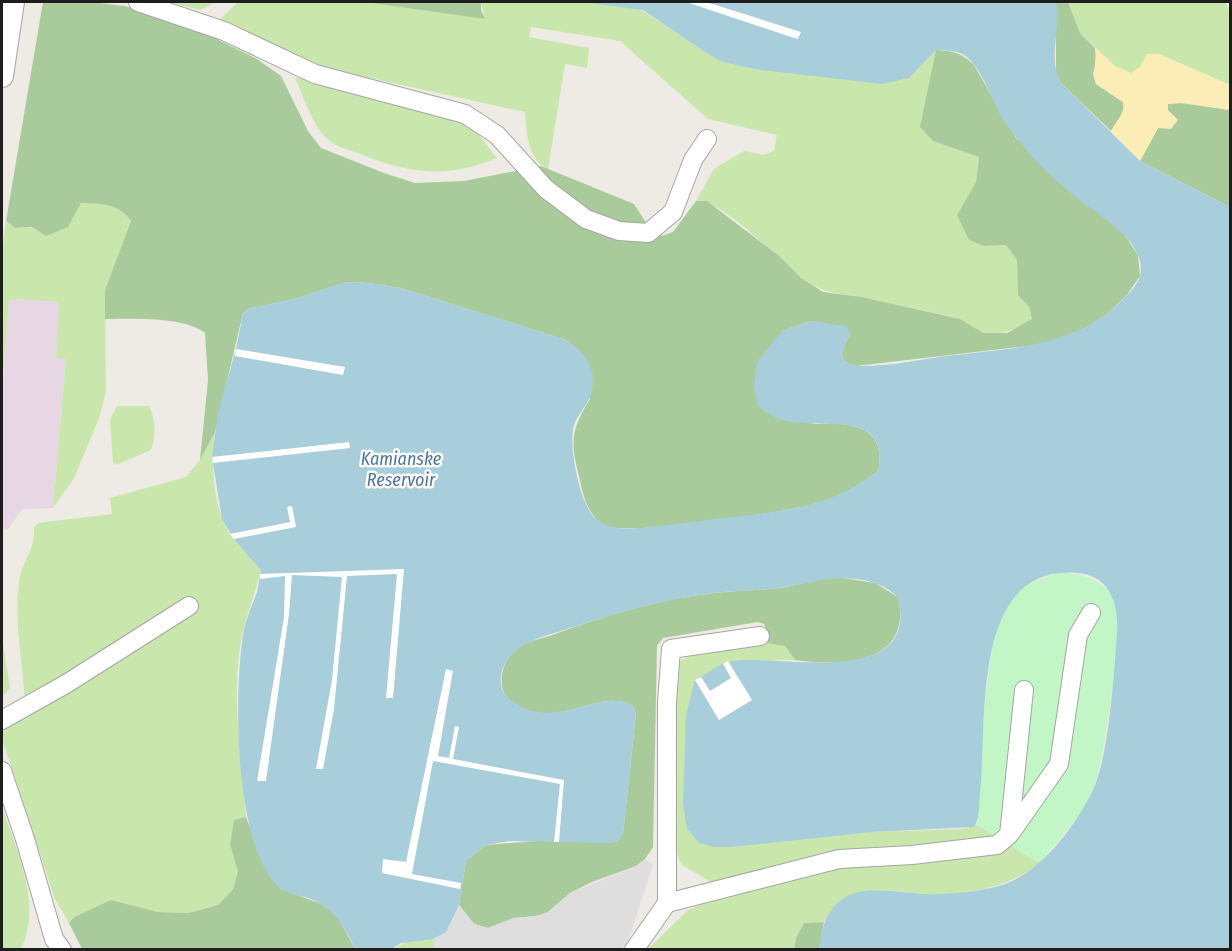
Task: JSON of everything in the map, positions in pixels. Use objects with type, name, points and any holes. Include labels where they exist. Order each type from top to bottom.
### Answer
[{"type":"street","points":[[2,76],[13,2]]},
{"type":"street","points":[[138,2],[224,31],[315,74],[465,114],[497,135],[546,189],[586,219],[619,231],[648,233],[673,212],[693,160],[707,139]]},
{"type":"street","points":[[2,720],[66,684],[189,606]]},
{"type":"street","points":[[667,903],[839,859],[912,855],[997,845],[1009,835],[1059,764],[1078,635],[1091,613]]},
{"type":"street","points":[[634,950],[642,942],[667,903],[667,702],[671,649],[760,636]]},
{"type":"street","points":[[1009,835],[1024,690]]},
{"type":"street","points":[[2,771],[25,839],[53,946]]},
{"type":"shaded area","points":[[15,299],[60,302],[56,357],[66,359],[53,508],[23,509],[7,530],[2,530],[2,391],[9,301]]},
{"type":"shaded area","points":[[645,859],[653,865],[627,944],[621,949],[435,949],[433,939],[446,932],[459,905],[474,924],[488,928],[514,918],[536,916],[548,912],[570,893],[636,866]]},
{"type":"green space","points":[[43,2],[90,2],[125,6],[184,23],[257,59],[281,76],[308,131],[321,148],[384,173],[415,183],[464,181],[541,166],[634,204],[645,221],[662,236],[673,232],[696,201],[707,201],[779,256],[801,278],[823,292],[862,297],[960,319],[983,333],[1007,333],[1032,319],[1029,307],[1018,295],[1017,260],[1006,245],[984,246],[969,240],[957,215],[976,182],[979,157],[933,141],[920,127],[936,50],[952,52],[961,55],[974,65],[1016,138],[1124,234],[1138,255],[1140,276],[1127,295],[1107,314],[1084,329],[1044,344],[856,366],[845,361],[842,354],[850,335],[810,321],[782,331],[813,424],[839,424],[862,429],[871,435],[880,455],[878,471],[863,482],[832,498],[798,508],[673,526],[620,528],[606,526],[590,511],[576,464],[574,436],[579,419],[590,399],[566,340],[401,288],[369,283],[347,282],[298,298],[248,309],[243,313],[215,432],[200,460],[208,380],[205,333],[171,321],[105,319],[105,290],[131,221],[115,208],[103,204],[81,203],[68,227],[46,236],[32,227],[15,228],[6,221]]},
{"type":"green space","points":[[169,2],[216,2],[200,10]]},
{"type":"green space","points":[[238,2],[364,2],[485,19],[481,2],[583,2],[638,8],[723,62],[754,69],[909,78],[936,50],[921,127],[933,141],[979,157],[976,182],[957,215],[984,246],[1006,245],[1017,260],[1018,294],[1029,307],[1032,320],[1004,332],[985,333],[956,318],[832,292],[801,278],[736,221],[709,204],[696,201],[714,169],[744,151],[764,155],[774,151],[777,135],[708,119],[620,41],[531,27],[529,37],[589,48],[587,68],[565,64],[548,169],[536,159],[529,145],[525,112],[334,70],[267,46],[217,22]]},
{"type":"green space","points":[[364,2],[481,2],[481,10],[485,19]]},
{"type":"green space","points":[[1056,2],[1068,2],[1080,33],[1095,48],[1097,59],[1093,74],[1096,84],[1123,102],[1124,112],[1111,131],[1062,84],[1056,74]]},
{"type":"green space","points":[[1068,2],[1226,2],[1230,13],[1230,85],[1159,54],[1147,54],[1140,67],[1131,73],[1115,66],[1080,33]]},
{"type":"green space","points":[[295,78],[311,78],[456,115],[479,135],[497,158],[461,169],[412,170],[378,161],[341,147],[331,142],[319,129]]},
{"type":"green space","points":[[1173,102],[1230,110],[1230,207],[1140,161],[1168,110],[1168,104]]},
{"type":"green space","points":[[81,203],[103,204],[115,208],[131,221],[105,290],[106,392],[99,418],[74,478],[53,508],[66,359],[56,358],[59,302],[15,299],[9,301],[2,390],[2,253],[6,221],[15,228],[68,227]]},
{"type":"green space","points":[[117,406],[149,406],[154,422],[154,439],[151,450],[116,465],[113,463],[110,419]]},
{"type":"green space","points":[[215,432],[213,473],[221,514],[233,538],[261,570],[239,654],[237,700],[239,748],[246,817],[234,820],[230,845],[238,871],[233,889],[218,905],[189,913],[158,912],[111,900],[74,917],[69,923],[55,899],[2,739],[2,729],[25,713],[17,615],[19,582],[34,536],[34,528],[38,523],[112,514],[110,498],[186,477],[200,460]]},
{"type":"green space","points":[[1061,572],[1078,574],[1094,580],[1107,589],[1112,596],[1118,617],[1115,667],[1102,758],[1092,794],[1075,821],[1039,863],[977,825],[982,738],[990,667],[996,635],[1004,610],[1021,589],[1037,580]]},
{"type":"green space","points":[[836,577],[875,583],[898,597],[900,619],[895,636],[884,648],[852,661],[832,663],[795,660],[785,646],[766,643],[768,635],[764,624],[758,622],[663,638],[657,646],[653,847],[645,859],[636,866],[592,882],[570,893],[548,912],[536,916],[514,918],[488,928],[474,924],[459,905],[466,861],[486,845],[623,834],[636,713],[632,705],[618,701],[559,712],[543,713],[527,710],[510,700],[503,689],[503,671],[514,652],[521,646],[574,627],[654,604],[714,593],[782,588]]},
{"type":"green space","points":[[2,636],[10,688],[2,697]]},
{"type":"green space","points":[[766,643],[785,646],[795,660],[728,661],[713,671],[871,832],[963,829],[977,825],[1039,863],[1014,879],[968,892],[937,895],[876,890],[856,894],[840,903],[824,922],[804,923],[796,938],[794,949],[647,950],[688,910],[709,901],[712,883],[681,864],[673,842],[676,664],[707,650]]},
{"type":"green space","points":[[2,806],[20,859],[28,896],[27,932],[21,949],[2,949]]},
{"type":"green space","points":[[246,817],[263,863],[281,889],[324,905],[339,919],[355,949],[82,949],[69,923],[74,917],[111,900],[158,912],[189,913],[218,905],[233,889],[238,871],[230,845],[234,820]]},
{"type":"green space","points":[[824,922],[819,949],[794,950],[796,938],[804,923]]},
{"type":"green space","points":[[412,939],[433,939],[435,949],[392,950]]},
{"type":"sand","points":[[1095,48],[1115,66],[1131,73],[1140,67],[1147,54],[1159,54],[1230,85],[1230,110],[1185,103],[1168,104],[1168,110],[1178,120],[1171,129],[1158,128],[1140,161],[1111,131],[1124,106],[1123,102],[1096,84]]},
{"type":"water","name":"Kamianske Reservoir","points":[[583,2],[1056,2],[1055,64],[1062,84],[1140,161],[1230,207],[1230,949],[819,949],[830,911],[849,895],[880,890],[924,894],[954,893],[976,891],[1005,884],[1019,878],[1044,859],[1075,821],[1091,794],[1102,761],[1112,693],[1117,633],[1116,613],[1111,594],[1098,580],[1078,573],[1043,577],[1018,593],[1001,620],[991,653],[986,690],[979,811],[974,827],[871,832],[731,847],[713,847],[699,843],[687,828],[683,804],[686,715],[695,680],[731,661],[841,662],[868,657],[888,646],[899,626],[898,597],[884,587],[868,581],[848,578],[831,579],[771,589],[713,593],[661,602],[548,635],[527,643],[511,655],[504,665],[501,683],[505,694],[518,705],[534,711],[549,713],[606,701],[619,701],[632,705],[636,713],[623,834],[618,841],[611,843],[509,841],[486,845],[466,861],[459,905],[446,932],[433,939],[401,943],[392,949],[355,949],[342,925],[331,912],[308,898],[286,892],[275,883],[261,862],[251,833],[244,800],[238,728],[238,693],[243,635],[257,592],[261,570],[234,539],[222,519],[212,457],[218,413],[236,349],[243,313],[248,309],[298,298],[347,282],[369,283],[401,288],[566,340],[586,358],[593,374],[592,392],[574,425],[572,446],[579,486],[594,517],[610,526],[628,529],[805,506],[842,493],[878,471],[879,451],[874,437],[863,429],[848,425],[797,423],[782,420],[758,406],[754,387],[757,362],[782,331],[810,321],[847,326],[850,335],[842,354],[845,361],[856,366],[890,364],[1014,348],[1058,338],[1079,330],[1117,305],[1127,296],[1140,276],[1139,258],[1131,242],[1118,229],[1074,196],[1023,146],[1001,116],[978,70],[967,57],[960,53],[936,50],[909,78],[882,84],[754,69],[723,62],[643,10]]},
{"type":"pier","points":[[686,2],[706,2],[801,32],[798,39]]},
{"type":"pier","points":[[236,349],[345,367],[343,375],[235,356]]},
{"type":"pier","points":[[349,442],[350,448],[213,463],[212,457]]},
{"type":"pier","points":[[292,506],[296,527],[234,539],[230,534],[290,522],[287,507]]},
{"type":"pier","points":[[404,569],[393,698],[386,698],[397,574],[347,576],[334,709],[323,769],[316,769],[332,680],[342,577],[292,575],[289,614],[266,781],[257,781],[284,617],[285,576],[260,579],[260,574]]},
{"type":"pier","points":[[728,661],[752,700],[719,720],[695,680],[701,677],[710,691],[731,678],[723,664]]},
{"type":"pier","points":[[446,669],[453,671],[438,756],[449,758],[455,726],[459,727],[453,759],[564,780],[559,842],[554,842],[560,784],[433,761],[412,874],[461,883],[460,889],[382,873],[383,859],[406,862]]}]
